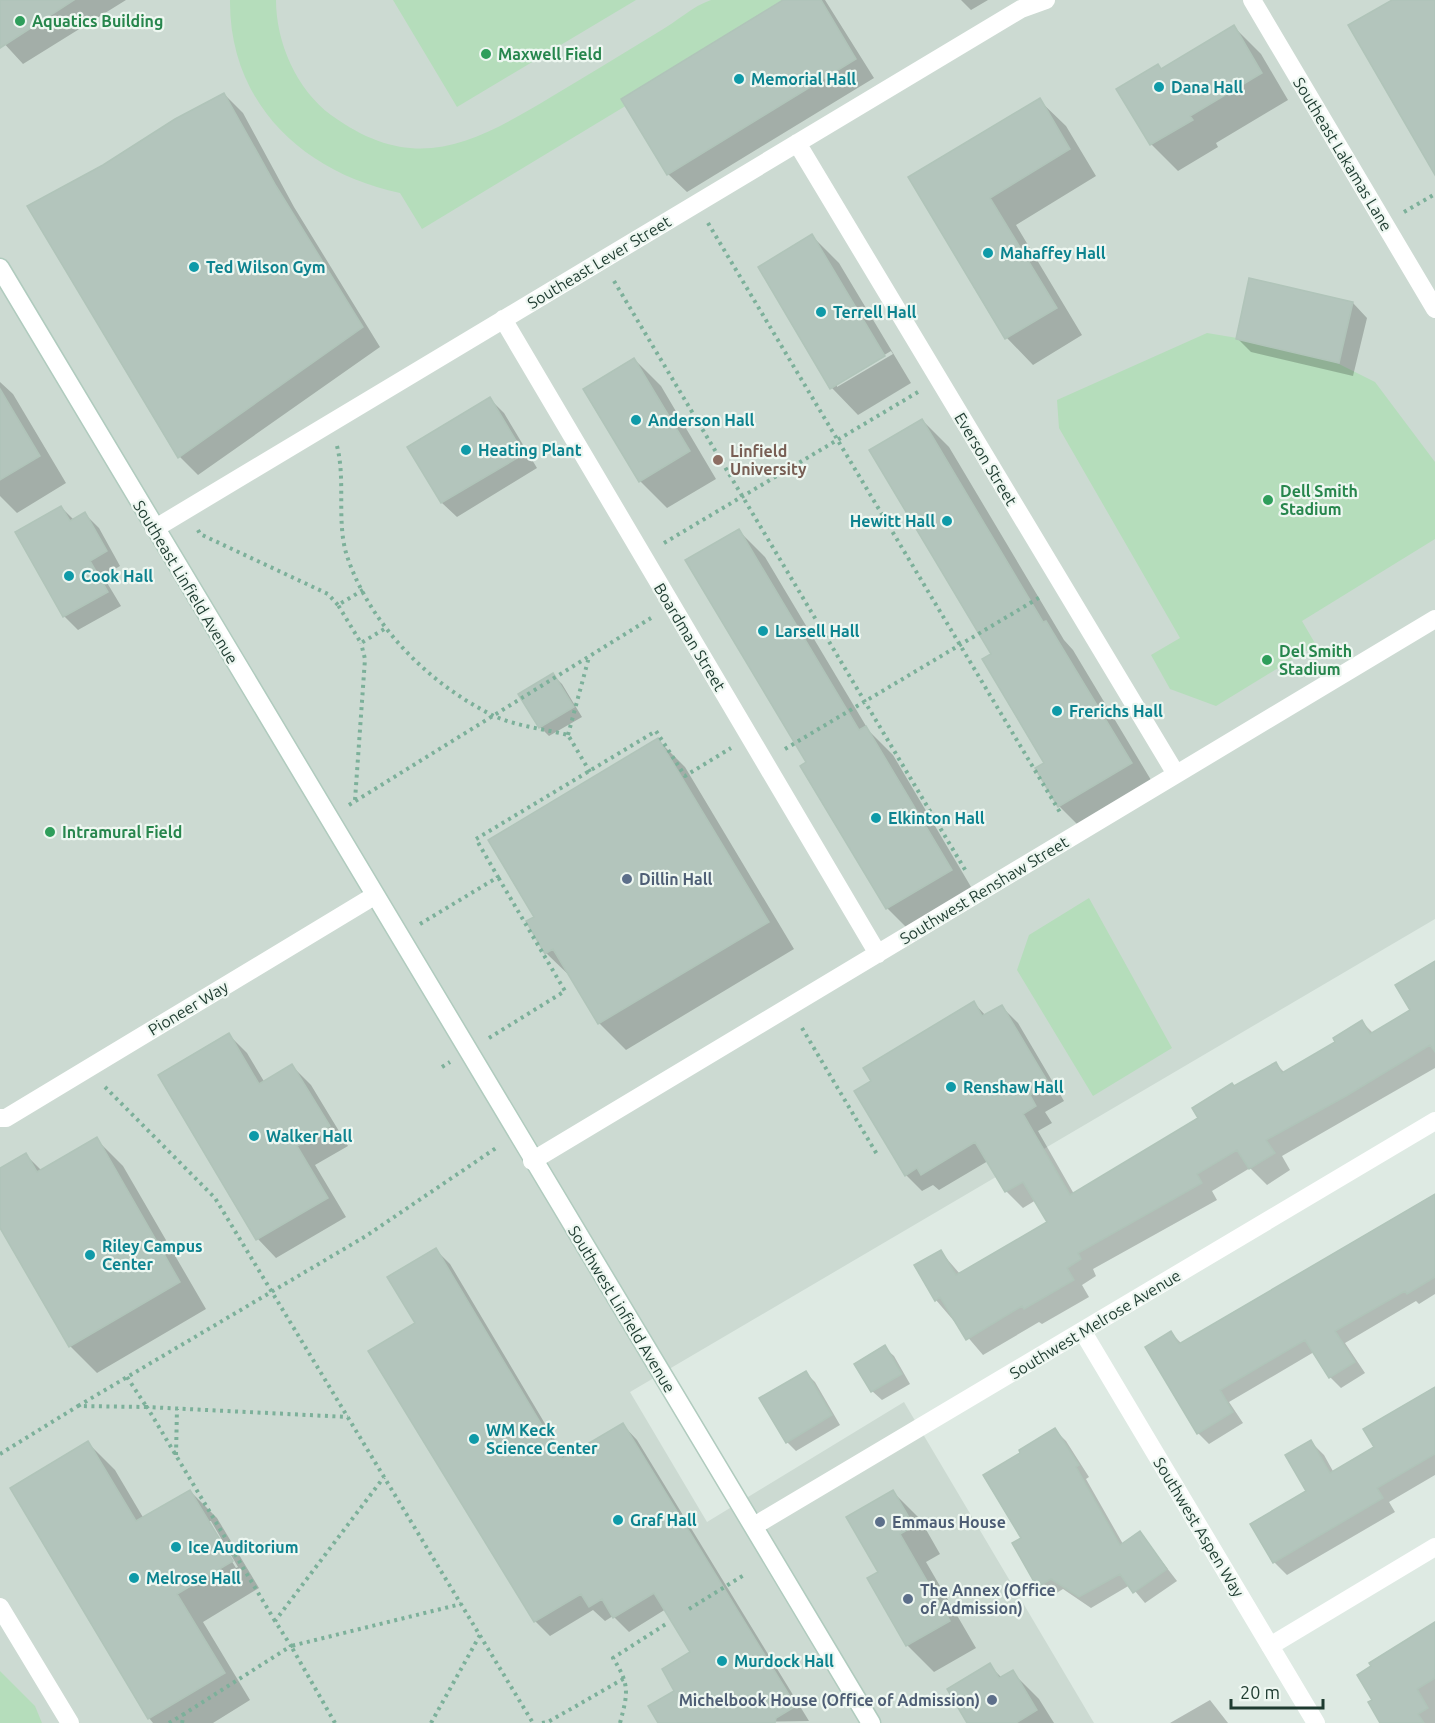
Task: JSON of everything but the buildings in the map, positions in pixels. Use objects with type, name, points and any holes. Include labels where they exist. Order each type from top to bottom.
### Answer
[{"type":"street","name":"Southeast Lever Street","points":[[154,529],[1021,9],[1046,0]]},
{"type":"street","name":"Southeast Lakamas Lane","points":[[1252,0],[1435,309]]},
{"type":"street","name":"Everson Street","points":[[797,143],[1176,774]]},
{"type":"street","name":"Southeast Linfield Avenue","points":[[0,268],[375,896]]},
{"type":"street","name":"Boardman Street","points":[[503,320],[878,954]]},
{"type":"street","name":"Southwest Renshaw Street","points":[[532,1161],[1435,619]]},
{"type":"street","name":"Southwest Linfield Avenue","points":[[375,896],[871,1723]]},
{"type":"street","name":"Pioneer Way","points":[[0,1118],[6,1118],[375,896]]},
{"type":"street","name":"Southwest Melrose Avenue","points":[[754,1526],[1435,1121]]},
{"type":"street","name":"Southwest Aspen Way","points":[[1083,1332],[1316,1723]]},
{"type":"street","points":[[1270,1646],[1435,1547]]},
{"type":"street","points":[[0,1607],[70,1723]]},
{"type":"path","points":[[1384,223],[1435,194]]},
{"type":"path","points":[[696,203],[1074,836]]},
{"type":"path","points":[[601,260],[979,893]]},
{"type":"path","points":[[643,556],[939,379]]},
{"type":"path","points":[[325,426],[338,448],[346,555],[363,590],[386,628],[423,670],[493,715],[568,735],[590,772]]},
{"type":"path","points":[[186,510],[200,534],[328,594],[338,605],[361,643],[365,659],[355,801]]},
{"type":"path","points":[[764,761],[1062,584]]},
{"type":"path","points":[[338,605],[363,590]]},
{"type":"path","points":[[328,818],[672,605]]},
{"type":"path","points":[[361,643],[386,628]]},
{"type":"path","points":[[568,735],[589,656]]},
{"type":"path","points":[[442,1067],[565,991],[476,839],[656,731],[685,776],[749,737]]},
{"type":"path","points":[[399,938],[498,877]]},
{"type":"path","points":[[789,1007],[878,1156]]},
{"type":"path","points":[[87,1069],[215,1198],[533,1723]]},
{"type":"path","points":[[0,1454],[366,1236],[517,1134]]},
{"type":"path","points":[[128,1377],[335,1723]]},
{"type":"path","points":[[78,1406],[177,1408],[349,1417]]},
{"type":"path","points":[[176,1456],[177,1408]]},
{"type":"path","points":[[275,1621],[384,1477]]},
{"type":"path","points":[[689,1609],[744,1575]]},
{"type":"path","points":[[169,1723],[291,1646],[461,1604]]},
{"type":"path","points":[[620,1723],[628,1694],[625,1678],[613,1658],[666,1624]]},
{"type":"path","points":[[431,1723],[480,1634]]},
{"type":"path","points":[[542,1723],[548,1722],[625,1678]]},
{"type":"path","points":[[182,1723],[184,1714]]},
{"type":"shaded area","name":"Linfield University","points":[[0,0],[1435,0],[1435,919],[630,1392],[707,1522],[904,1402],[1094,1723],[0,1723]]},
{"type":"green space","points":[[230,0],[276,0],[280,32],[290,64],[308,92],[319,104],[331,115],[361,134],[390,145],[417,149],[443,146],[496,128],[711,0],[801,0],[422,229],[400,193],[365,183],[333,169],[304,151],[279,128],[258,101],[243,71],[233,37]]},
{"type":"green space","name":"Maxwell Field","points":[[393,0],[636,0],[457,107]]},
{"type":"green space","name":"Dell Smith Stadium","points":[[1207,333],[1311,350],[1375,382],[1435,462],[1435,539],[1302,621],[1316,645],[1216,706],[1170,689],[1151,655],[1180,638],[1059,428],[1057,400]]},
{"type":"green space","points":[[1089,898],[1172,1048],[1093,1096],[1017,970],[1029,935]]},
{"type":"green space","points":[[0,1671],[35,1706],[42,1723],[0,1723]]},
{"type":"place","name":"Aquatics Building","points":[[20,21]]},
{"type":"place","name":"Maxwell Field","points":[[486,54]]},
{"type":"place","name":"Memorial Hall","points":[[739,79]]},
{"type":"place","name":"Dana Hall","points":[[1159,87]]},
{"type":"place","name":"Mahaffey Hall","points":[[988,253]]},
{"type":"place","name":"Ted Wilson Gym","points":[[194,267]]},
{"type":"place","name":"Terrell Hall","points":[[821,312]]},
{"type":"place","name":"Anderson Hall","points":[[636,420]]},
{"type":"place","name":"Heating Plant","points":[[466,450]]},
{"type":"place","name":"Linfield University","points":[[718,460]]},
{"type":"place","name":"Dell Smith Stadium","points":[[1268,500]]},
{"type":"place","name":"Hewitt Hall","points":[[947,521]]},
{"type":"place","name":"Cook Hall","points":[[69,576]]},
{"type":"place","name":"Larsell Hall","points":[[763,631]]},
{"type":"place","name":"Del Smith Stadium","points":[[1267,660]]},
{"type":"place","name":"Frerichs Hall","points":[[1057,711]]},
{"type":"place","name":"Elkinton Hall","points":[[876,818]]},
{"type":"place","name":"Intramural Field","points":[[50,832]]},
{"type":"place","name":"Dillin Hall","points":[[627,879]]},
{"type":"place","name":"Renshaw Hall","points":[[951,1087]]},
{"type":"place","name":"Walker Hall","points":[[254,1136]]},
{"type":"place","name":"Riley Campus Center","points":[[90,1255]]},
{"type":"place","name":"WM Keck Science Center","points":[[474,1439]]},
{"type":"place","name":"Graf Hall","points":[[618,1520]]},
{"type":"place","name":"Emmaus House","points":[[880,1522]]},
{"type":"place","name":"Ice Auditorium","points":[[176,1547]]},
{"type":"place","name":"Melrose Hall","points":[[134,1578]]},
{"type":"place","name":"The Annex (Office of Admission)","points":[[908,1599]]},
{"type":"place","name":"Murdock Hall","points":[[722,1661]]},
{"type":"place","name":"Michelbook House (Office of Admission)","points":[[992,1700]]}]
